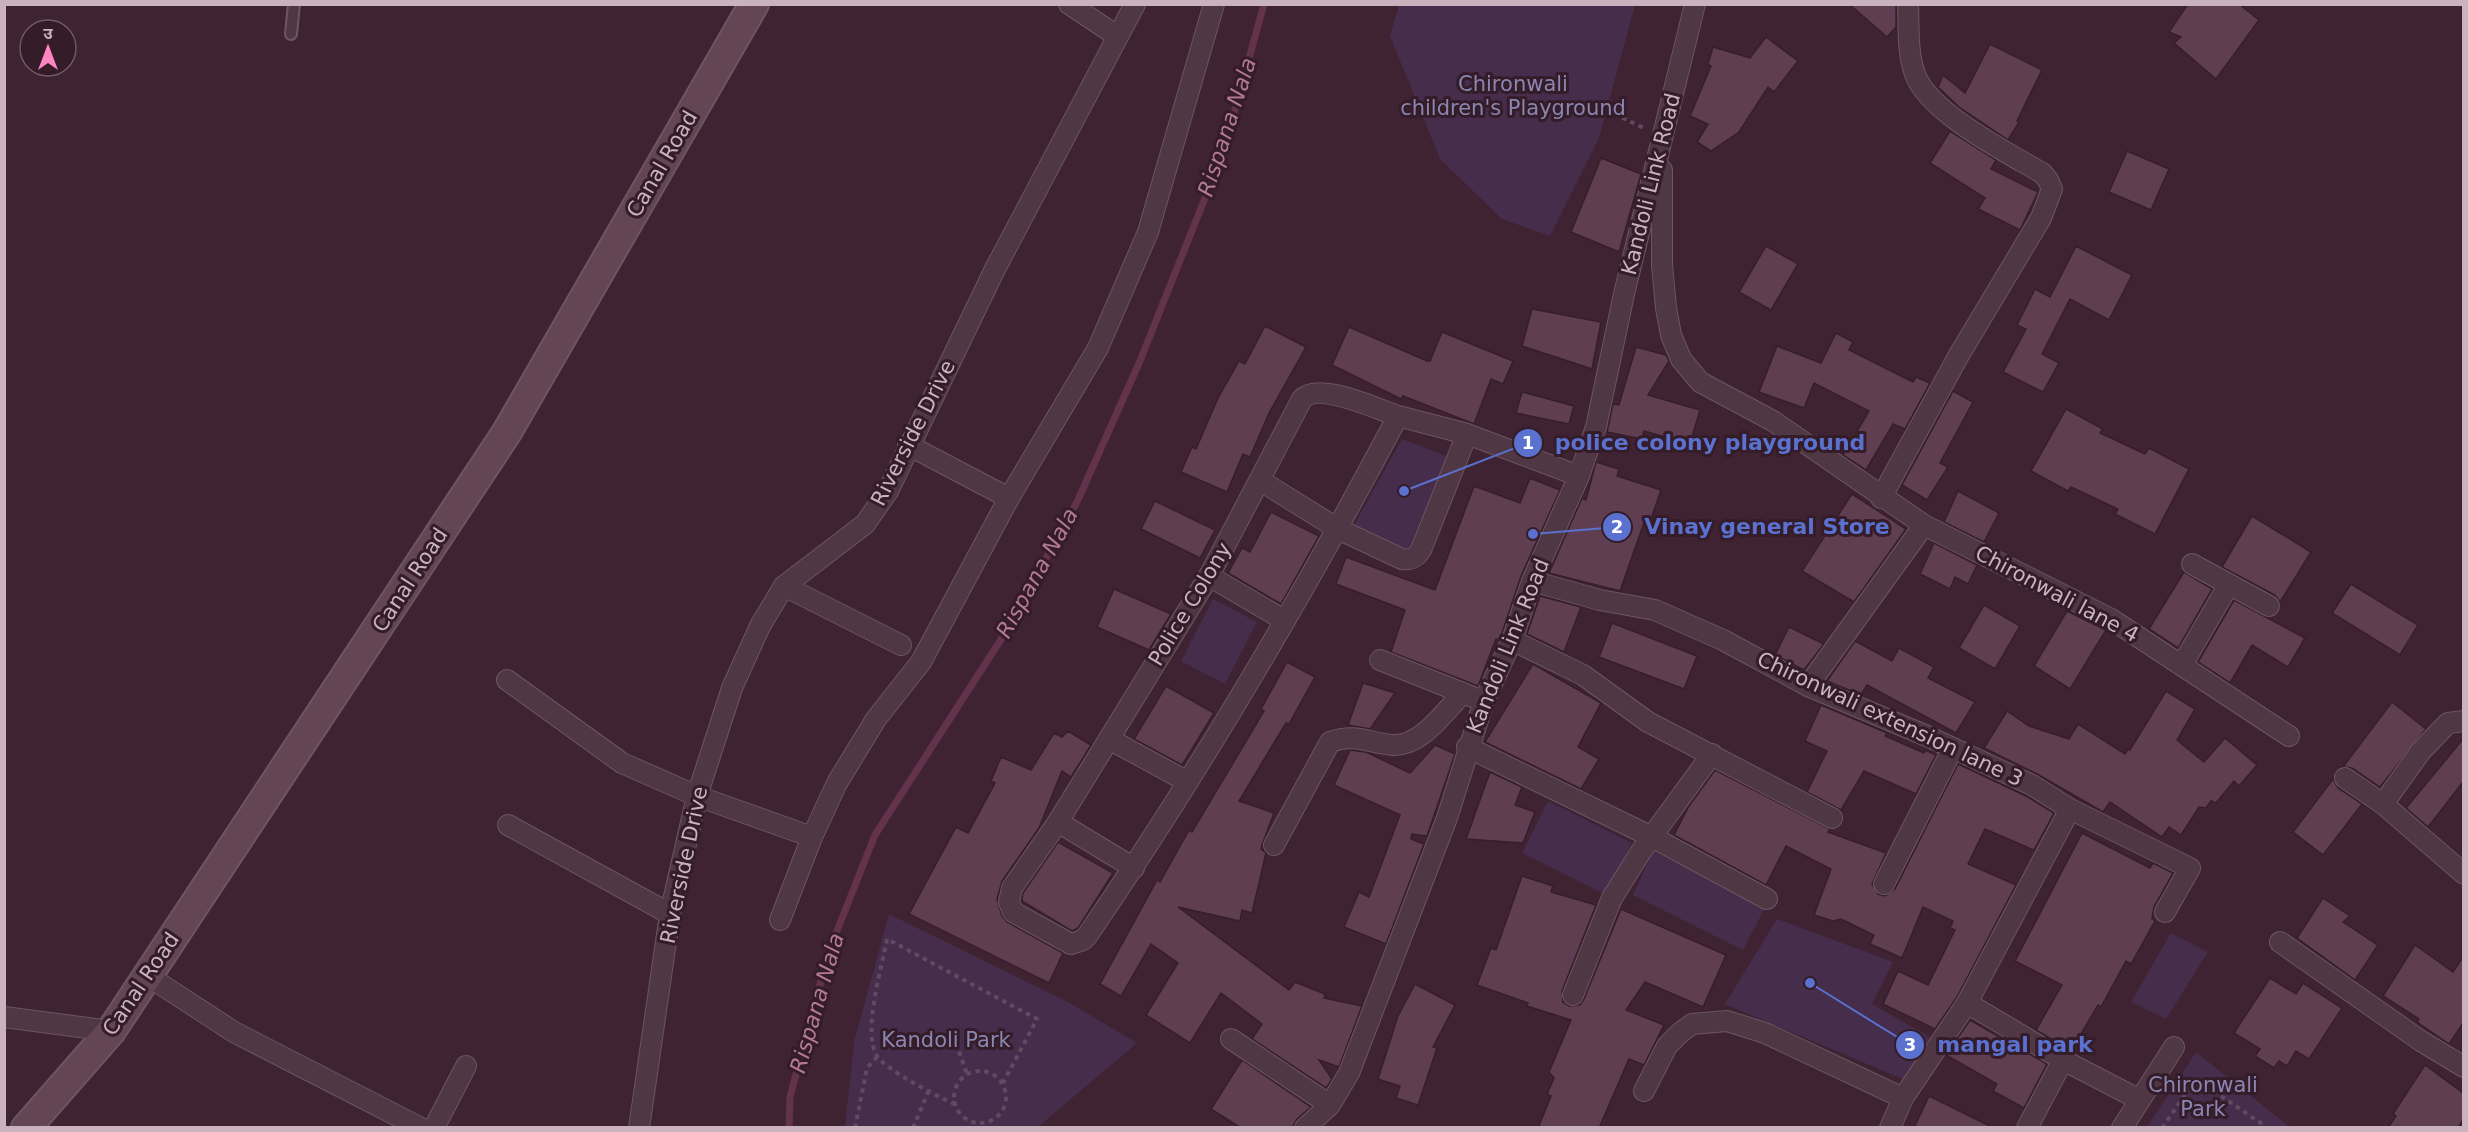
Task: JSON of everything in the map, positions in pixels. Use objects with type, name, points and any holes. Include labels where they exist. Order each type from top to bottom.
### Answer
[{"type":"street","name":"Canal Road","points":[[26,1128],[111,1031],[507,432],[754,4]]},
{"type":"street","points":[[1069,4],[1117,36]]},
{"type":"street","name":"Riverside Drive","points":[[639,1128],[670,914],[697,796],[732,688],[760,626],[784,586],[865,524],[888,491],[908,445],[995,269],[1135,4]]},
{"type":"street","points":[[780,920],[812,837],[837,783],[876,719],[921,662],[1009,498],[1098,348],[1148,232],[1214,4]]},
{"type":"street","name":"Kandoli Link Road","points":[[1305,1128],[1330,1105],[1349,1073],[1443,829],[1467,747],[1484,701],[1512,640],[1532,581],[1579,476],[1596,427],[1662,137],[1695,4]]},
{"type":"street","points":[[1881,498],[1959,355],[2041,218],[2052,189],[2042,173],[1948,115],[1925,94],[1911,59],[1908,4]]},
{"type":"street","name":"Chironwali lane 4","points":[[1662,137],[1662,265],[1666,308],[1671,335],[1681,359],[1700,382],[1773,421],[1881,498],[1924,525],[2111,619],[2289,736]]},
{"type":"street","name":"Police Colony","points":[[1134,868],[1087,936],[1077,943],[1071,944],[1013,912],[1009,902],[1012,888],[1058,822],[1209,576],[1307,393],[1328,393],[1398,416]]},
{"type":"street","points":[[1058,822],[1134,868],[1188,782],[1338,529],[1398,416],[1467,434],[1579,476]]},
{"type":"street","points":[[1261,481],[1338,529],[1402,559],[1417,556],[1467,434]]},
{"type":"street","points":[[908,445],[1009,498]]},
{"type":"street","points":[[1808,686],[1924,525]]},
{"type":"street","points":[[2192,564],[2228,586],[2269,606]]},
{"type":"street","points":[[1209,576],[1284,620]]},
{"type":"street","name":"Chironwali extension lane 3","points":[[1532,581],[1600,600],[1655,610],[1723,640],[1808,686],[1953,748],[2032,785],[2070,809],[2190,868],[2165,912]]},
{"type":"street","points":[[784,586],[901,645]]},
{"type":"street","points":[[2182,665],[2228,586]]},
{"type":"street","points":[[1512,640],[1583,675],[1648,722],[1832,818]]},
{"type":"street","points":[[1380,660],[1484,701]]},
{"type":"street","points":[[507,680],[622,762],[697,796],[812,837]]},
{"type":"street","points":[[1274,845],[1329,742],[1353,736],[1393,745],[1406,744],[1425,732],[1463,693]]},
{"type":"street","points":[[2383,804],[2421,751],[2448,723],[2463,721]]},
{"type":"street","points":[[1109,739],[1188,782]]},
{"type":"street","points":[[1467,747],[1652,837],[1767,899]]},
{"type":"street","points":[[1884,884],[1953,748]]},
{"type":"street","points":[[1573,995],[1612,898],[1652,837],[1712,754]]},
{"type":"street","points":[[2345,778],[2383,804],[2463,874]]},
{"type":"street","points":[[1890,1128],[1903,1098],[1967,1003],[2070,809]]},
{"type":"street","points":[[508,825],[670,914]]},
{"type":"street","points":[[2280,942],[2421,1041],[2463,1067]]},
{"type":"street","points":[[148,976],[234,1032],[421,1128]]},
{"type":"street","points":[[1967,1003],[2063,1059],[2140,1100]]},
{"type":"street","points":[[4,1017],[111,1031]]},
{"type":"street","points":[[1644,1091],[1667,1046],[1680,1033],[1692,1024],[1727,1021],[1765,1033],[1903,1098]]},
{"type":"street","points":[[1231,1039],[1330,1105]]},
{"type":"street","points":[[2122,1128],[2174,1047]]},
{"type":"street","points":[[2027,1128],[2063,1059]]},
{"type":"street","points":[[434,1128],[466,1066]]},
{"type":"lane","points":[[291,34],[294,4]]},
{"type":"path","points":[[1606,110],[1662,137]]},
{"type":"path","points":[[955,1104],[956,1086],[967,1074],[983,1070],[998,1077],[1003,1083],[1007,1100],[1004,1109],[999,1116],[981,1125],[965,1118],[955,1104],[928,1092],[878,1057],[870,1035],[887,939],[1037,1019],[1003,1083]]},
{"type":"path","points":[[956,1043],[967,1074]]},
{"type":"path","points":[[855,1128],[867,1068],[878,1057]]},
{"type":"path","points":[[2162,1128],[2196,1078],[2238,1106],[2265,1126],[2264,1128]]},
{"type":"path","points":[[913,1128],[928,1092]]},
{"type":"green space","name":"Chironwali children's Playground","points":[[1399,5],[1635,5],[1599,138],[1550,236],[1502,219],[1440,159],[1390,36]]},
{"type":"green space","points":[[1402,439],[1449,457],[1414,552],[1354,525]]},
{"type":"green space","points":[[1213,599],[1257,622],[1225,684],[1181,661]]},
{"type":"green space","points":[[1548,801],[1632,843],[1606,895],[1522,853]]},
{"type":"green space","points":[[1653,851],[1765,908],[1743,950],[1633,895]]},
{"type":"green space","name":"Kandoli Park","points":[[889,914],[1070,1003],[1137,1043],[1038,1127],[845,1127],[854,1042]]},
{"type":"green space","points":[[1777,919],[1893,962],[1872,1004],[1930,1037],[1905,1080],[1725,1004]]},
{"type":"green space","points":[[2171,933],[2208,952],[2166,1019],[2131,1002]]},
{"type":"green space","name":"Chironwali Park","points":[[2196,1052],[2290,1127],[2147,1127]]},
{"type":"building","points":[[1849,4],[1896,4],[1896,27],[1887,37]]},
{"type":"building","points":[[2188,4],[2239,4],[2259,20],[2216,79],[2174,43],[2181,37],[2169,32]]},
{"type":"building","points":[[1766,37],[1798,61],[1774,92],[1768,87],[1739,132],[1711,151],[1697,142],[1708,124],[1690,116],[1711,66],[1708,64],[1713,47],[1750,58]]},
{"type":"building","points":[[1990,44],[2042,70],[2017,121],[2019,122],[2008,140],[1959,107],[1938,87],[1943,75],[1965,93]]},
{"type":"building","points":[[1950,131],[1996,160],[1991,169],[2038,192],[2020,230],[1978,209],[1985,198],[1930,163]]},
{"type":"building","points":[[2127,151],[2169,169],[2151,210],[2109,192]]},
{"type":"building","points":[[1601,158],[1641,174],[1619,252],[1571,232]]},
{"type":"building","points":[[1766,246],[1798,264],[1771,310],[1739,292]]},
{"type":"building","points":[[2076,246],[2132,275],[2109,320],[2070,299],[2042,354],[2059,363],[2043,392],[2003,372],[2026,329],[2017,325],[2035,289],[2050,297]]},
{"type":"building","points":[[1532,309],[1601,322],[1592,369],[1522,346]]},
{"type":"building","points":[[1265,326],[1306,347],[1269,413],[1250,457],[1243,454],[1227,492],[1181,472],[1192,447],[1196,449],[1218,398],[1239,361],[1245,364]]},
{"type":"building","points":[[1349,327],[1427,361],[1430,361],[1442,332],[1513,361],[1503,384],[1491,379],[1474,424],[1403,396],[1401,399],[1332,365]]},
{"type":"building","points":[[1836,333],[1853,342],[1849,350],[1913,382],[1916,377],[1930,383],[1905,429],[1893,424],[1866,470],[1843,455],[1869,411],[1814,383],[1804,408],[1759,392],[1777,346],[1821,363]]},
{"type":"building","points":[[1636,347],[1666,355],[1669,361],[1648,395],[1700,410],[1690,444],[1644,431],[1642,439],[1607,432],[1613,404],[1619,405]]},
{"type":"building","points":[[1953,391],[1973,402],[1940,463],[1948,467],[1927,500],[1902,485]]},
{"type":"building","points":[[1522,392],[1574,406],[1569,424],[1516,413]]},
{"type":"building","points":[[2066,409],[2103,429],[2100,433],[2145,454],[2149,448],[2189,469],[2155,534],[2115,514],[2118,509],[2071,487],[2068,491],[2031,471]]},
{"type":"building","points":[[1596,462],[1619,469],[1617,476],[1661,490],[1650,522],[1645,520],[1620,591],[1549,573],[1582,498],[1586,500]]},
{"type":"building","points":[[1530,478],[1560,490],[1521,576],[1501,636],[1499,640],[1496,639],[1478,686],[1391,652],[1405,610],[1336,584],[1346,557],[1435,590],[1474,486],[1520,503]]},
{"type":"building","points":[[1958,491],[1999,513],[1984,542],[1944,522]]},
{"type":"building","points":[[1852,494],[1906,529],[1854,602],[1802,571]]},
{"type":"building","points":[[1155,501],[1215,530],[1200,558],[1141,529]]},
{"type":"building","points":[[1271,512],[1319,536],[1281,604],[1228,573],[1242,548],[1250,552]]},
{"type":"building","points":[[2252,516],[2311,552],[2280,602],[2275,595],[2222,567]]},
{"type":"building","points":[[1934,543],[1977,565],[1968,584],[1955,577],[1950,589],[1920,574]]},
{"type":"building","points":[[2184,572],[2212,589],[2178,648],[2149,629]]},
{"type":"building","points":[[2351,584],[2418,625],[2400,655],[2332,613]]},
{"type":"building","points":[[1114,589],[1171,614],[1149,650],[1097,627]]},
{"type":"building","points":[[1540,596],[1581,607],[1564,652],[1527,634]]},
{"type":"building","points":[[2234,600],[2305,638],[2288,667],[2252,645],[2230,683],[2198,662]]},
{"type":"building","points":[[1984,605],[2020,626],[1995,669],[1959,648]]},
{"type":"building","points":[[2067,611],[2106,630],[2070,689],[2034,666]]},
{"type":"building","points":[[1612,623],[1697,656],[1684,689],[1599,657]]},
{"type":"building","points":[[1789,627],[1824,644],[1804,670],[1775,655]]},
{"type":"building","points":[[1855,641],[1892,661],[1899,648],[1934,667],[1928,678],[1975,702],[1956,733],[1867,685],[1861,695],[1827,681]]},
{"type":"building","points":[[1287,662],[1315,677],[1289,724],[1286,723],[1239,801],[1274,813],[1261,849],[1266,853],[1252,913],[1242,910],[1240,921],[1178,907],[1289,990],[1295,982],[1325,994],[1324,998],[1362,1006],[1339,1067],[1319,1060],[1332,1079],[1326,1088],[1252,1039],[1262,1024],[1221,993],[1190,1043],[1146,1015],[1178,963],[1151,944],[1121,996],[1100,984],[1157,880],[1160,882],[1189,830],[1192,832],[1264,711],[1261,709]]},
{"type":"building","points":[[1533,664],[1601,703],[1578,747],[1599,759],[1581,789],[1485,742]]},
{"type":"building","points":[[1363,683],[1395,693],[1370,729],[1348,725]]},
{"type":"building","points":[[1166,686],[1214,713],[1182,765],[1134,739]]},
{"type":"building","points":[[2166,691],[2195,709],[2177,740],[2204,762],[2225,738],[2257,765],[2239,786],[2234,781],[2216,803],[2211,801],[2206,808],[2199,807],[2181,835],[2169,827],[2162,837],[2110,802],[2103,812],[2037,774],[1984,748],[2007,711],[2029,726],[2069,739],[2078,724],[2125,754],[2128,749],[2130,750]]},
{"type":"building","points":[[2392,702],[2426,729],[2380,787],[2352,768],[2343,767]]},
{"type":"building","points":[[1821,705],[1887,733],[1885,736],[1924,753],[1925,750],[1936,755],[1916,794],[1864,771],[1841,810],[1807,792],[1827,751],[1805,741]]},
{"type":"building","points":[[1068,731],[1091,745],[1071,777],[1062,771],[1039,828],[1002,881],[997,899],[1002,916],[1007,922],[1063,953],[1049,983],[909,914],[956,827],[968,833],[995,783],[991,781],[1001,757],[1031,770],[1054,733],[1062,737]]},
{"type":"building","points":[[2463,739],[2463,782],[2428,827],[2406,808]]},
{"type":"building","points":[[1435,745],[1455,754],[1427,836],[1412,834],[1411,839],[1424,844],[1386,944],[1344,927],[1359,892],[1369,897],[1400,815],[1334,785],[1350,750],[1366,752],[1410,773]]},
{"type":"building","points":[[1958,764],[2026,796],[2054,813],[2034,850],[1985,829],[1968,864],[2016,885],[1957,997],[1935,1029],[1883,1004],[1898,971],[1928,985],[1955,930],[1950,928],[1953,921],[1923,907],[1902,958],[1870,944],[1874,935],[1841,919],[1833,921],[1814,915],[1831,869],[1786,846],[1766,885],[1674,835],[1689,806],[1715,770],[1830,829],[1828,832],[1886,853],[1872,884],[1878,894],[1885,896],[1895,889]]},
{"type":"building","points":[[1490,772],[1522,787],[1515,805],[1535,812],[1523,843],[1466,839]]},
{"type":"building","points":[[2333,779],[2338,788],[2362,804],[2323,855],[2293,832]]},
{"type":"building","points":[[2082,833],[2150,868],[2153,863],[2173,873],[2154,907],[2152,919],[2155,921],[2131,964],[2126,961],[2101,1007],[2098,1005],[2071,1051],[2036,1030],[2062,985],[2015,961]]},
{"type":"building","points":[[1058,842],[1113,873],[1078,928],[1072,931],[1022,901],[1023,893]]},
{"type":"building","points":[[1522,876],[1553,886],[1551,892],[1596,905],[1562,991],[1563,1002],[1569,1006],[1580,1005],[1584,999],[1621,909],[1726,955],[1703,1007],[1645,982],[1626,1010],[1664,1025],[1644,1065],[1629,1059],[1599,1128],[1538,1128],[1551,1096],[1547,1094],[1554,1078],[1549,1072],[1571,1020],[1527,1006],[1528,1003],[1477,985],[1491,948],[1496,950]]},
{"type":"building","points":[[2323,898],[2350,916],[2343,922],[2378,945],[2355,980],[2297,938]]},
{"type":"building","points":[[2415,945],[2453,972],[2463,957],[2463,1023],[2449,1044],[2417,1022],[2419,1019],[2383,996]]},
{"type":"building","points":[[2270,978],[2296,994],[2303,983],[2342,1008],[2309,1059],[2296,1051],[2287,1066],[2279,1061],[2274,1068],[2255,1056],[2260,1049],[2234,1033]]},
{"type":"building","points":[[1415,984],[1455,1005],[1433,1047],[1437,1048],[1418,1105],[1396,1098],[1400,1086],[1378,1079],[1398,1016]]},
{"type":"building","points":[[1970,1020],[2047,1064],[2024,1108],[1993,1091],[1997,1084],[1946,1055]]},
{"type":"building","points":[[1242,1060],[1311,1107],[1297,1119],[1292,1128],[1241,1128],[1211,1109]]},
{"type":"building","points":[[2425,1065],[2463,1093],[2463,1120],[2458,1128],[2388,1128],[2396,1116],[2393,1114]]},
{"type":"building","points":[[1929,1096],[1994,1128],[1914,1128]]},
{"type":"waterway","name":"Rispana Nala","points":[[789,1128],[790,1097],[829,951],[875,835],[1000,641],[1077,502],[1140,361],[1223,153],[1264,4]]},
{"type":"place","name":"police colony playground","points":[[1404,491]]},
{"type":"place","name":"Vinay general Store","points":[[1533,534]]},
{"type":"place","name":"mangal park","points":[[1810,983]]}]
